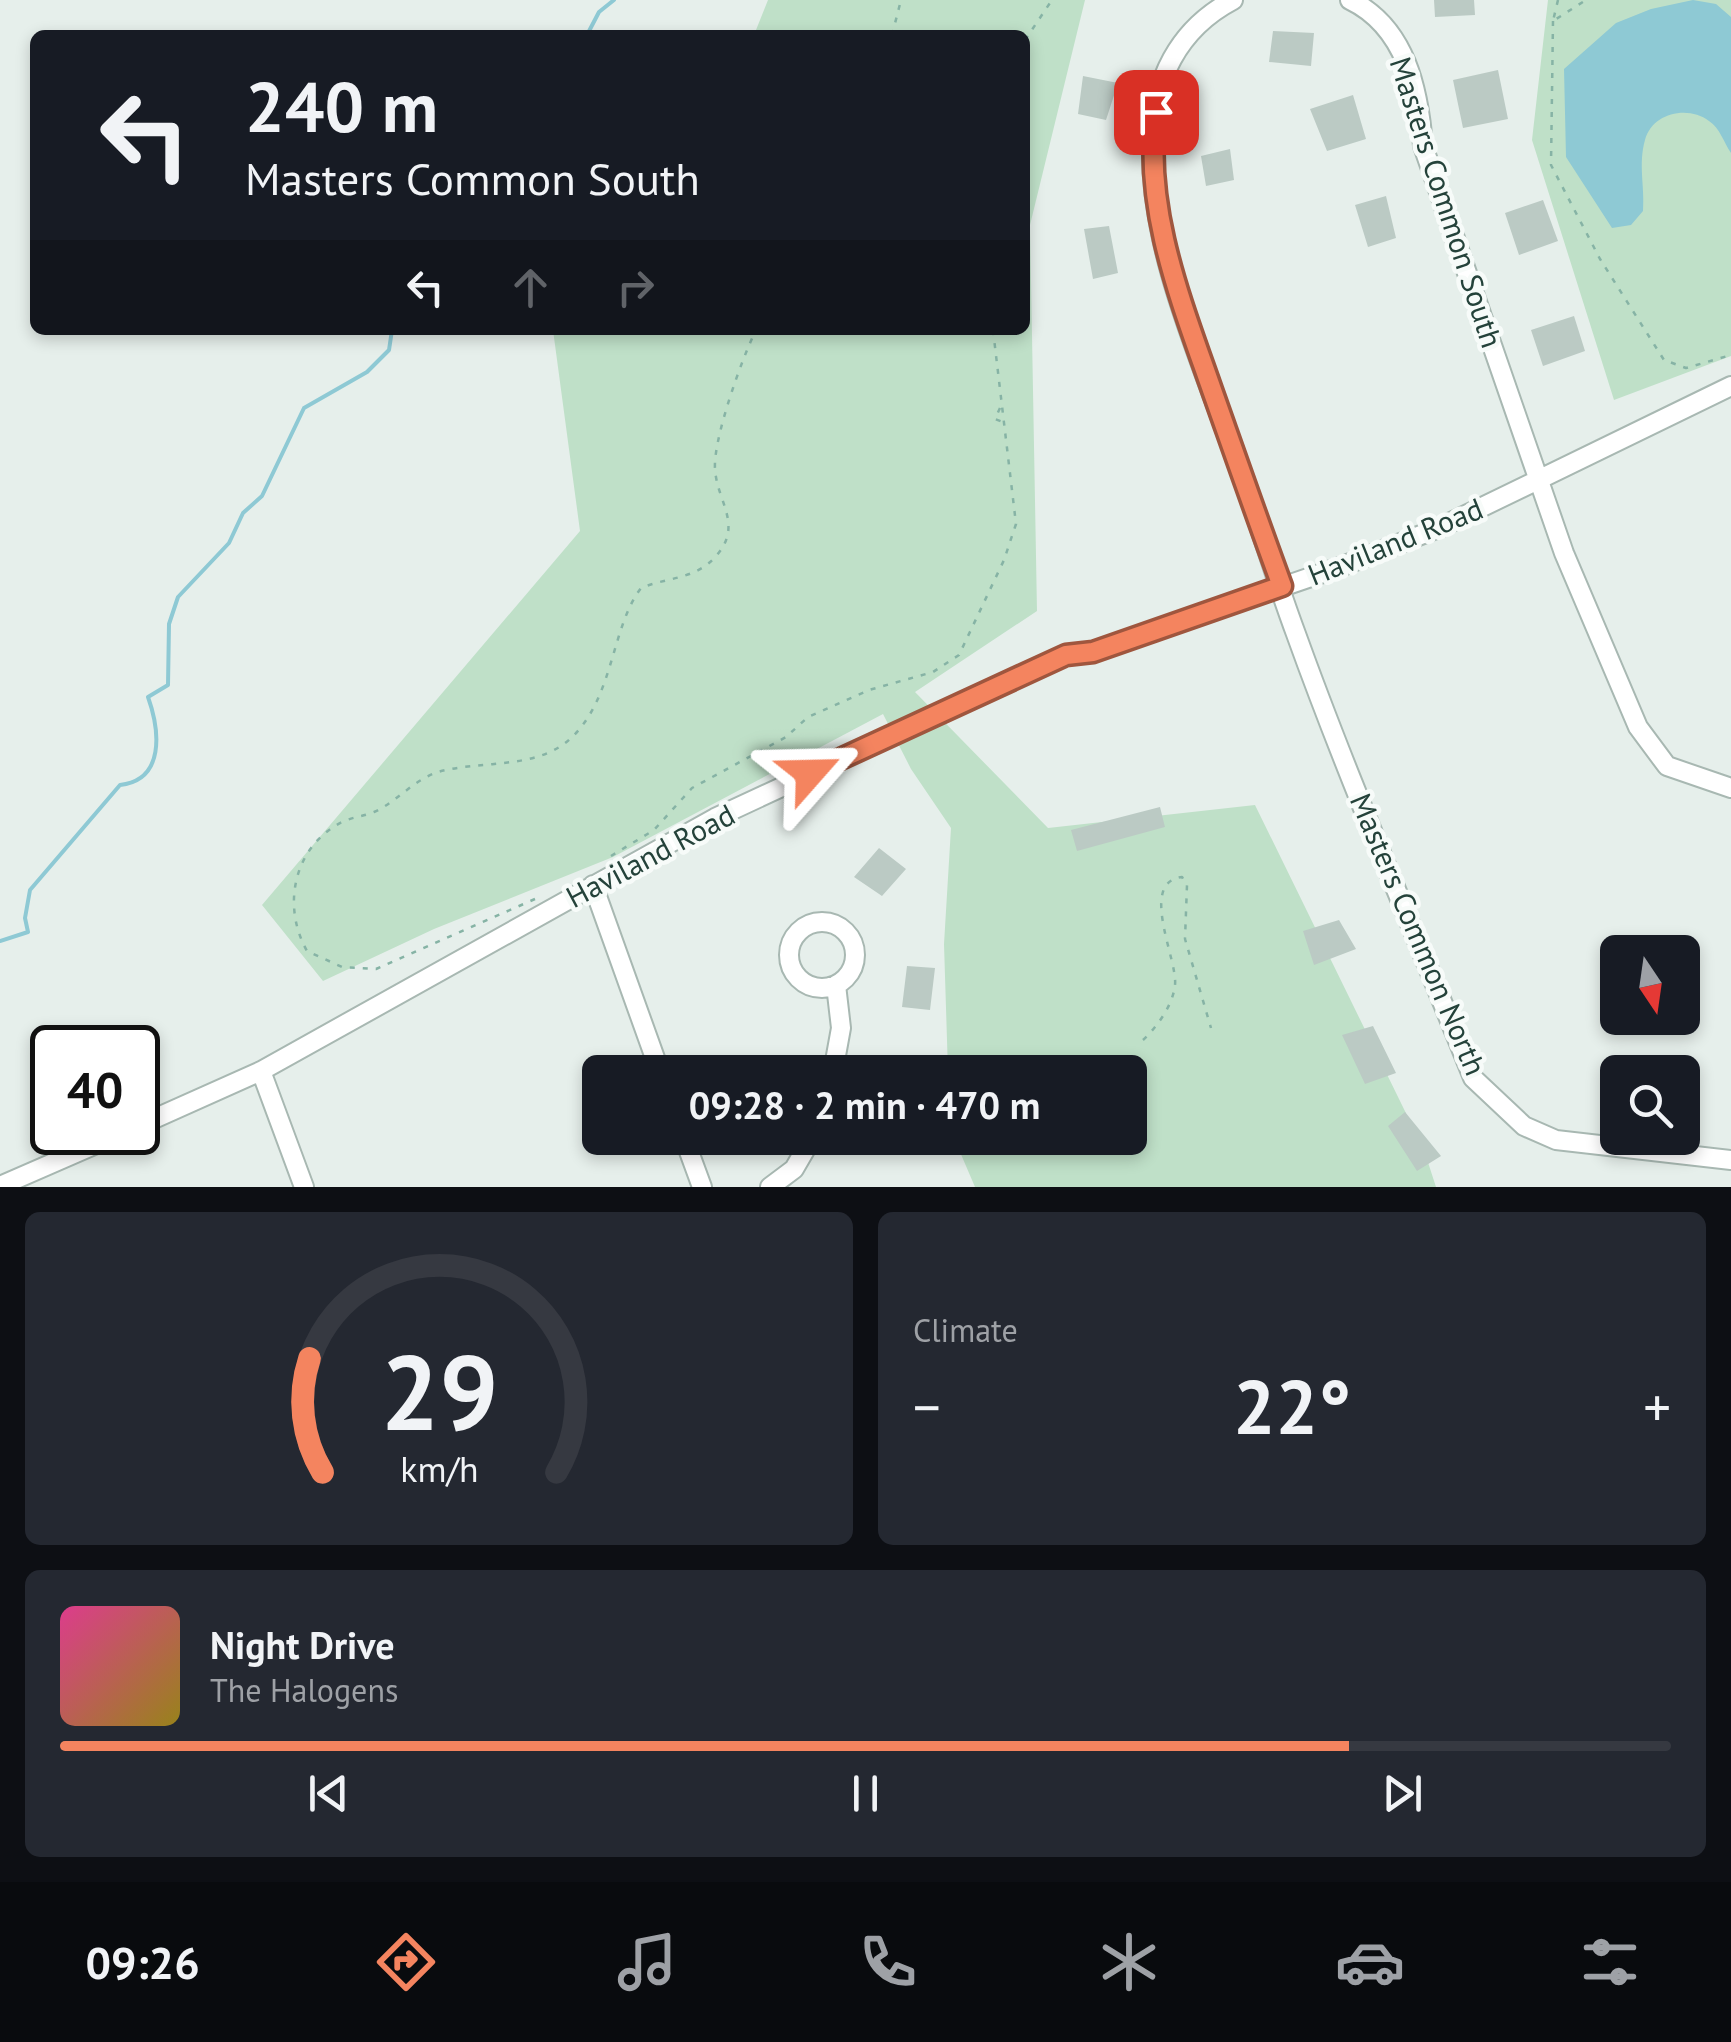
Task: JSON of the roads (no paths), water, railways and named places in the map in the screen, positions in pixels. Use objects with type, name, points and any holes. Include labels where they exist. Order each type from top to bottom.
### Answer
[{"type":"street","points":[[1234,0],[1211,12],[1178,43],[1160,83],[1153,158],[1157,207],[1174,280],[1282,586]]},
{"type":"street","name":"Masters Common South","points":[[1350,0],[1383,24],[1402,52],[1420,96],[1424,146],[1539,478]]},
{"type":"street","name":"Haviland Road","points":[[160,1116],[261,1071],[715,818],[1066,655],[1093,652],[1441,526],[1731,386]]},
{"type":"street","points":[[1539,478],[1564,554],[1638,727],[1666,766],[1731,788]]},
{"type":"street","name":"Masters Common North","points":[[1282,586],[1295,632],[1473,1078],[1524,1126],[1556,1140],[1731,1160]]},
{"type":"street","points":[[593,885],[654,1055]]},
{"type":"street","points":[[836,984],[841,1028],[836,1055]]},
{"type":"street","points":[[261,1071],[304,1187]]},
{"type":"street","points":[[0,1186],[71,1155]]},
{"type":"street","points":[[690,1155],[702,1187]]},
{"type":"street","points":[[770,1187],[794,1169],[802,1155]]},
{"type":"water","points":[[1693,0],[1716,4],[1731,17],[1731,153],[1716,128],[1701,116],[1672,114],[1655,123],[1643,149],[1643,211],[1631,225],[1612,228],[1566,157],[1564,69],[1616,23],[1651,9]]},
{"type":"waterway","points":[[590,30],[599,12],[614,0]]},
{"type":"waterway","points":[[0,941],[28,932],[25,918],[30,890],[120,785],[135,781],[152,764],[156,738],[148,697],[168,685],[169,624],[178,597],[229,543],[243,513],[262,496],[304,408],[367,372],[389,350],[391,335]]}]
